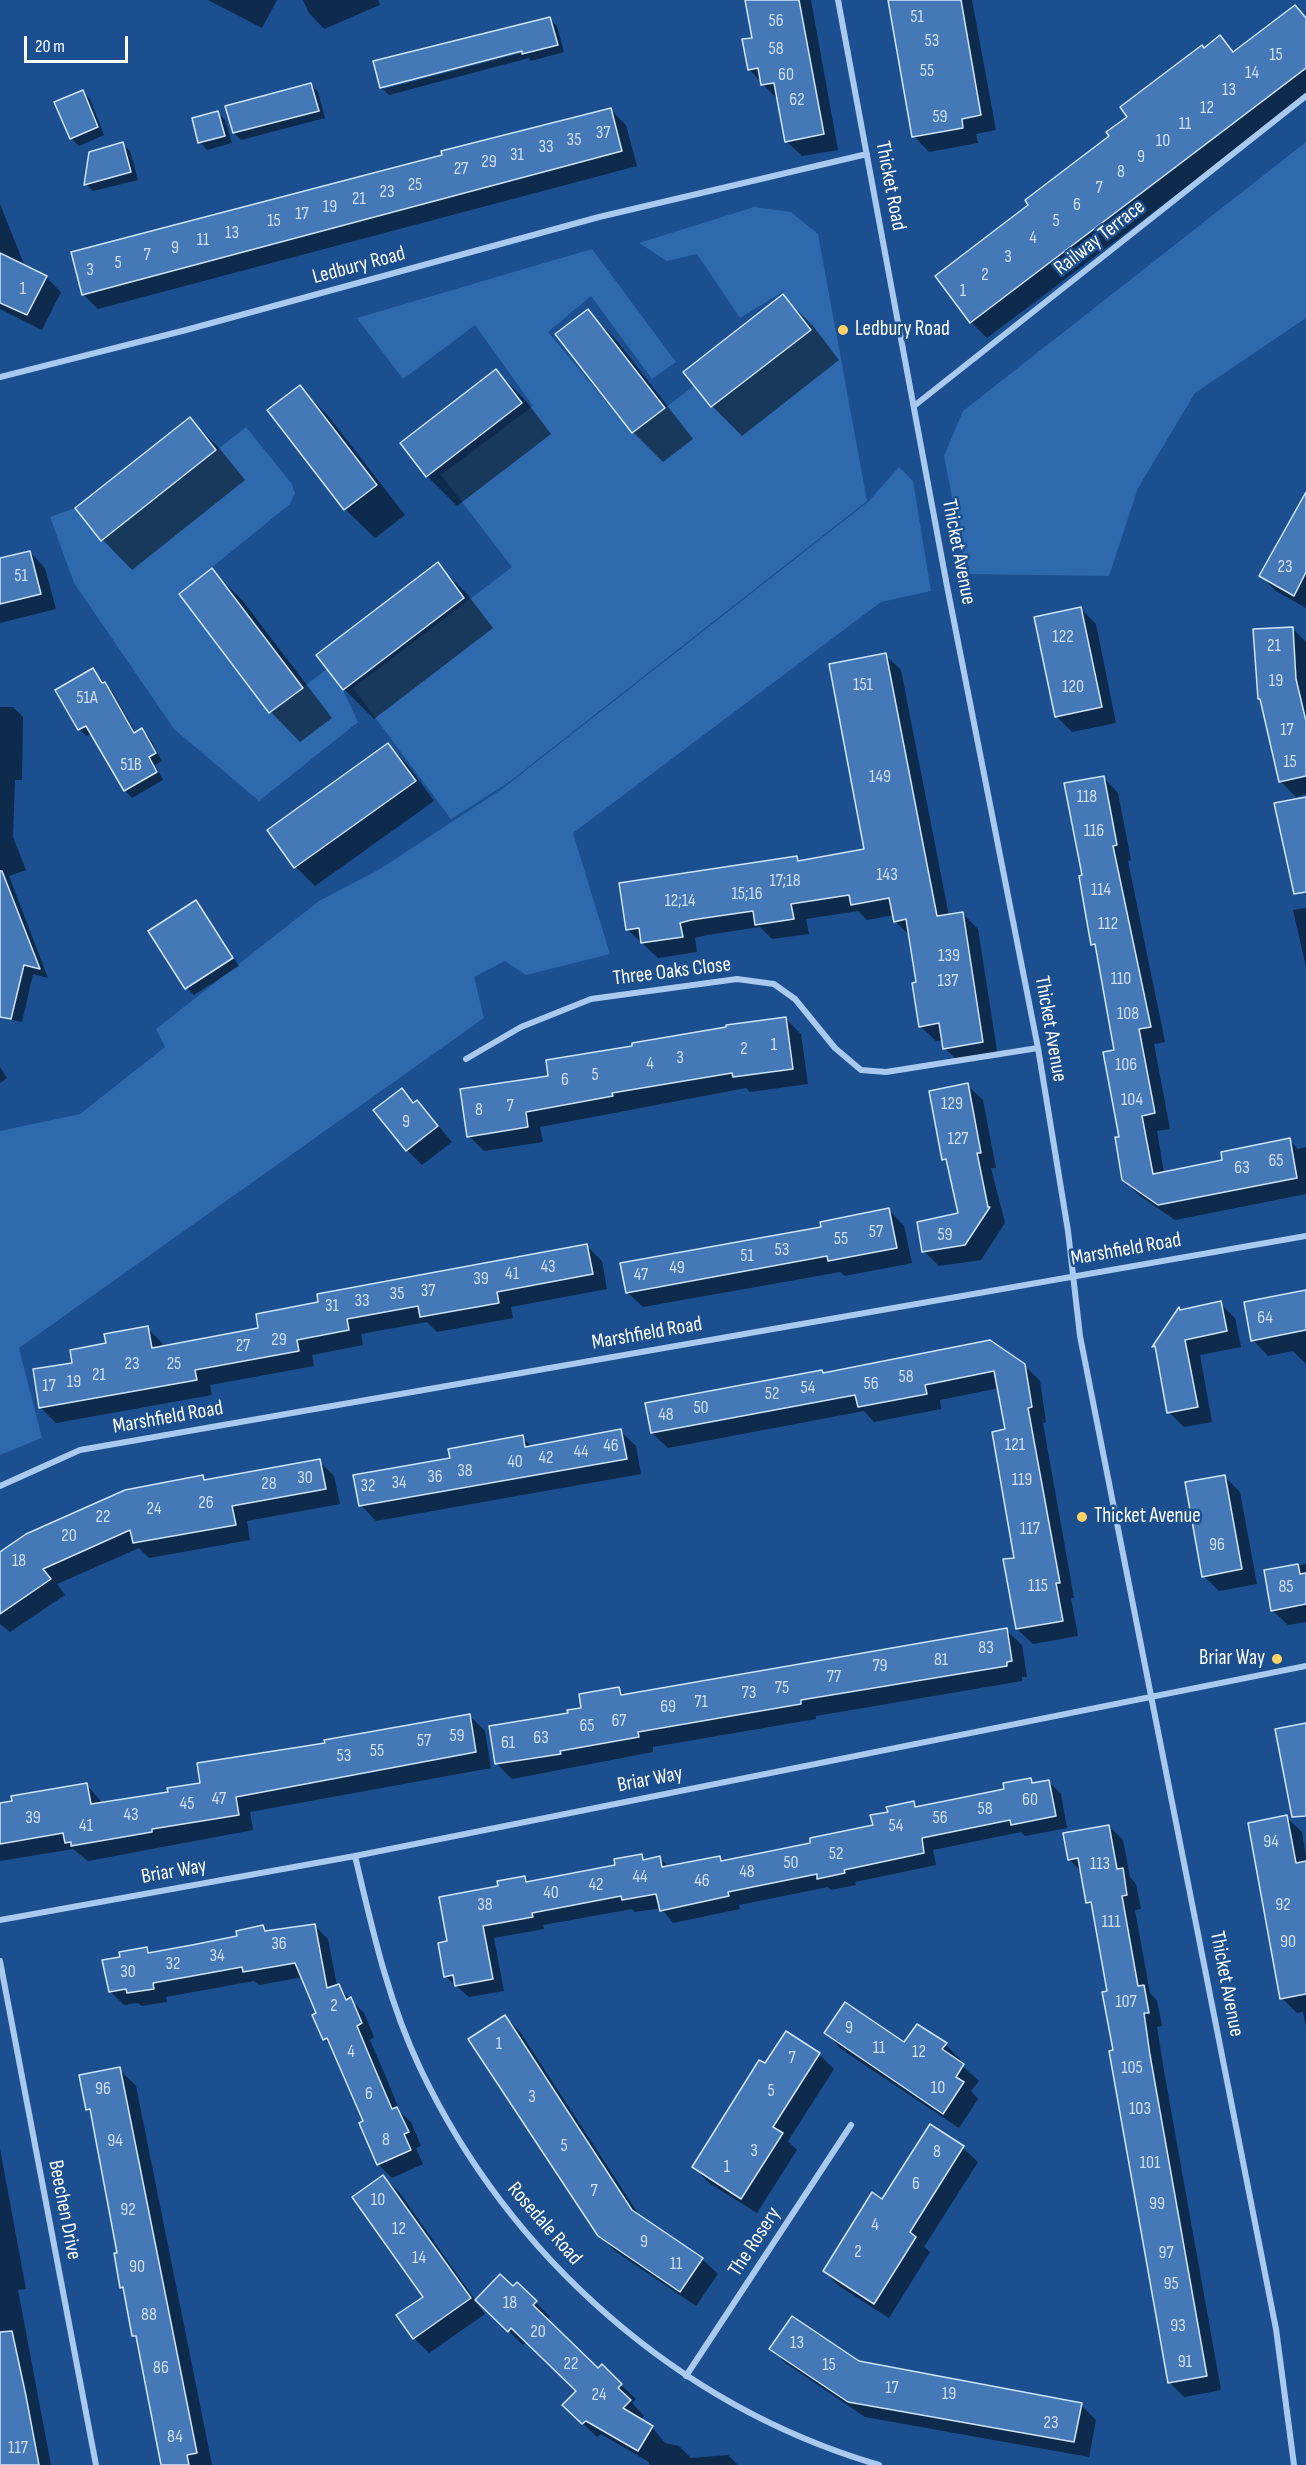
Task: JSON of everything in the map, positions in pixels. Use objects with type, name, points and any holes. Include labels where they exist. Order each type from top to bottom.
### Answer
[{"type":"street","name":"Thicket Road","points":[[838,0],[909,378]]},
{"type":"street","name":"Railway Terrace","points":[[914,406],[1306,96]]},
{"type":"street","name":"Ledbury Road","points":[[0,377],[186,330],[599,218],[867,154]]},
{"type":"street","name":"Thicket Avenue","points":[[909,378],[947,586],[1038,1048],[1068,1231],[1080,1336],[1153,1696],[1276,2329],[1294,2465]]},
{"type":"street","name":"Three Oaks Close","points":[[466,1059],[521,1027],[591,999],[737,979],[774,984],[795,999],[834,1048],[861,1070],[886,1072],[1038,1048]]},
{"type":"street","name":"Marshfield Road","points":[[0,1486],[80,1450],[1306,1236]]},
{"type":"street","name":"Briar Way","points":[[0,1920],[356,1856],[1306,1666]]},
{"type":"street","name":"Rosedale Road","points":[[356,1856],[385,1978],[420,2067],[472,2164],[546,2258],[614,2321],[686,2376],[764,2421],[843,2454],[879,2465]]},
{"type":"street","name":"Beechen Drive","points":[[0,1961],[96,2465]]},
{"type":"street","name":"The Rosery","points":[[686,2376],[851,2125]]},
{"type":"shaded area","points":[[1306,142],[1306,318],[1195,393],[1138,488],[1109,576],[967,574],[944,456],[963,411]]},
{"type":"shaded area","points":[[754,207],[791,212],[818,234],[867,501],[509,782],[451,819],[353,688],[512,567],[441,475],[533,406],[475,325],[403,379],[357,318],[592,249],[676,362],[652,379],[591,296],[548,332],[632,433],[694,386],[711,407],[811,330],[783,294],[784,291],[740,318],[697,254],[667,261],[639,243]]},
{"type":"shaded area","points":[[246,427],[292,484],[295,493],[290,504],[179,594],[269,713],[327,669],[343,690],[358,722],[259,801],[174,729],[74,583],[50,517],[75,508],[102,541]]},
{"type":"shaded area","points":[[899,467],[913,481],[931,591],[881,602],[573,833],[610,954],[526,975],[505,961],[474,977],[484,1018],[19,1348],[42,1438],[0,1455],[0,1131],[80,1114],[165,1047],[156,1029],[319,901],[380,869],[502,789],[869,501]]},
{"type":"building","points":[[745,0],[799,0],[824,134],[785,142],[774,83],[761,85],[758,68],[748,70],[742,39],[752,38]]},
{"type":"building","points":[[888,0],[961,0],[981,115],[962,119],[963,128],[912,137]]},
{"type":"building","points":[[1295,5],[1306,18],[1306,68],[970,323],[935,276],[1028,205],[1025,200],[1109,136],[1106,132],[1127,117],[1120,107],[1186,57],[1202,45],[1204,48],[1220,35],[1233,52]]},
{"type":"building","points":[[550,17],[558,45],[522,54],[522,51],[380,88],[373,61]]},
{"type":"building","points":[[311,83],[319,111],[233,133],[225,106]]},
{"type":"building","points":[[83,90],[98,127],[70,139],[54,102]]},
{"type":"building","points":[[611,108],[622,151],[82,295],[71,252],[442,155],[441,151]]},
{"type":"building","points":[[218,111],[225,136],[198,143],[192,118]]},
{"type":"building","points":[[123,142],[131,172],[84,185],[89,152]]},
{"type":"building","points":[[0,253],[47,276],[27,315],[0,303]]},
{"type":"building","points":[[783,294],[811,330],[711,407],[683,372]]},
{"type":"building","points":[[588,309],[665,408],[632,433],[555,334]]},
{"type":"building","points":[[496,369],[522,403],[426,477],[400,443]]},
{"type":"building","points":[[300,385],[377,485],[344,510],[267,410]]},
{"type":"building","points":[[190,417],[216,450],[101,541],[75,508]]},
{"type":"building","points":[[1306,492],[1306,572],[1294,596],[1259,576]]},
{"type":"building","points":[[30,551],[41,594],[0,604],[0,558]]},
{"type":"building","points":[[438,562],[464,598],[343,690],[316,655]]},
{"type":"building","points":[[212,568],[303,688],[269,713],[179,594]]},
{"type":"building","points":[[1081,607],[1102,707],[1055,717],[1034,617]]},
{"type":"building","points":[[1293,627],[1296,679],[1306,721],[1306,776],[1279,782],[1260,699],[1258,699],[1253,629]]},
{"type":"building","points":[[886,653],[937,916],[963,912],[983,1042],[943,1049],[939,1023],[919,1027],[912,983],[916,982],[906,919],[894,922],[889,898],[851,905],[849,895],[791,904],[794,919],[755,925],[753,911],[691,920],[680,923],[683,937],[641,943],[639,928],[626,930],[619,883],[797,856],[798,861],[864,849],[829,664]]},
{"type":"building","points":[[93,668],[102,683],[105,682],[134,733],[142,728],[156,753],[149,757],[157,772],[124,791],[86,726],[78,730],[55,690]]},
{"type":"building","points":[[388,743],[416,781],[294,868],[267,830]]},
{"type":"building","points":[[1104,776],[1117,845],[1113,846],[1151,1027],[1139,1029],[1155,1113],[1142,1116],[1153,1174],[1222,1160],[1221,1152],[1290,1138],[1297,1178],[1158,1205],[1122,1180],[1115,1137],[1119,1137],[1103,1052],[1114,1050],[1095,944],[1091,945],[1079,876],[1082,875],[1064,783]]},
{"type":"building","points":[[1306,797],[1306,892],[1294,894],[1274,803]]},
{"type":"building","points":[[0,871],[2,871],[40,969],[24,965],[11,1019],[0,1017]]},
{"type":"building","points":[[196,900],[233,958],[185,989],[148,931]]},
{"type":"building","points":[[786,1017],[793,1069],[733,1077],[732,1073],[612,1093],[613,1096],[526,1112],[528,1127],[467,1137],[460,1089],[548,1076],[546,1060],[632,1046],[632,1043],[726,1027],[726,1025]]},
{"type":"building","points":[[968,1083],[981,1153],[977,1153],[988,1207],[990,1207],[965,1245],[922,1252],[917,1222],[958,1213],[946,1159],[942,1160],[929,1091]]},
{"type":"building","points":[[402,1088],[413,1103],[417,1100],[438,1126],[406,1151],[373,1110]]},
{"type":"building","points":[[889,1208],[897,1248],[828,1261],[827,1256],[626,1293],[620,1263],[821,1227],[820,1222]]},
{"type":"building","points":[[587,1244],[593,1274],[497,1292],[499,1303],[420,1317],[418,1306],[347,1319],[349,1330],[297,1340],[299,1351],[195,1370],[197,1380],[39,1408],[33,1369],[72,1363],[70,1350],[106,1343],[104,1334],[148,1326],[152,1348],[258,1328],[256,1314],[318,1302],[317,1294]]},
{"type":"building","points":[[1306,1290],[1306,1330],[1251,1341],[1244,1302]]},
{"type":"building","points":[[1221,1301],[1227,1331],[1185,1340],[1198,1407],[1167,1413],[1155,1346],[1152,1347],[1179,1307],[1180,1310]]},
{"type":"building","points":[[990,1340],[1025,1364],[1032,1407],[1028,1408],[1060,1583],[1056,1583],[1063,1621],[1016,1629],[1003,1559],[1014,1558],[992,1432],[1005,1429],[994,1371],[925,1385],[927,1394],[858,1407],[855,1395],[651,1433],[645,1403],[822,1370],[823,1373]]},
{"type":"building","points":[[621,1429],[627,1459],[359,1506],[353,1475],[450,1458],[448,1449],[523,1435],[525,1447]]},
{"type":"building","points":[[320,1459],[326,1489],[232,1506],[236,1525],[133,1543],[130,1530],[43,1569],[51,1579],[0,1614],[0,1552],[26,1534],[125,1490],[203,1475],[204,1480]]},
{"type":"building","points":[[1225,1475],[1242,1569],[1202,1577],[1185,1482]]},
{"type":"building","points":[[1298,1564],[1300,1574],[1306,1573],[1306,1604],[1271,1611],[1264,1570]]},
{"type":"building","points":[[1007,1628],[1012,1661],[1007,1662],[1007,1666],[801,1700],[801,1704],[638,1732],[639,1737],[560,1751],[561,1754],[495,1764],[489,1726],[568,1713],[567,1710],[581,1708],[579,1694],[619,1687],[621,1695]]},
{"type":"building","points":[[470,1714],[476,1752],[236,1797],[239,1815],[152,1829],[152,1832],[71,1846],[71,1842],[65,1843],[63,1833],[0,1844],[0,1803],[12,1801],[11,1796],[87,1783],[91,1804],[168,1792],[167,1788],[200,1783],[197,1763],[325,1743],[324,1740]]},
{"type":"building","points":[[1306,1723],[1306,1816],[1292,1817],[1275,1729]]},
{"type":"building","points":[[1031,1778],[1032,1783],[1049,1780],[1056,1816],[1011,1825],[1010,1820],[922,1838],[924,1853],[844,1870],[845,1873],[817,1879],[817,1874],[728,1892],[729,1896],[660,1911],[656,1894],[622,1900],[621,1896],[532,1913],[533,1917],[483,1926],[493,1979],[455,1986],[453,1975],[444,1977],[438,1943],[447,1941],[439,1897],[498,1886],[497,1881],[525,1876],[526,1882],[615,1865],[614,1859],[642,1854],[643,1860],[660,1856],[662,1867],[720,1856],[721,1861],[766,1852],[810,1843],[810,1838],[873,1825],[870,1815],[888,1812],[886,1807],[914,1801],[915,1807],[960,1798],[1004,1789],[1003,1783]]},
{"type":"building","points":[[1287,1815],[1296,1863],[1306,1861],[1306,1994],[1280,1999],[1248,1823]]},
{"type":"building","points":[[1109,1825],[1117,1869],[1123,1868],[1127,1895],[1122,1896],[1138,1986],[1144,1985],[1149,2013],[1144,2013],[1150,2055],[1207,2376],[1168,2383],[1109,2051],[1113,2050],[1102,1992],[1107,1991],[1091,1902],[1086,1903],[1078,1858],[1068,1860],[1063,1833]]},
{"type":"building","points":[[315,1924],[327,1988],[339,1984],[346,2000],[351,1997],[362,2023],[357,2026],[392,2109],[397,2107],[409,2132],[404,2134],[411,2150],[377,2165],[359,2123],[363,2121],[327,2038],[323,2040],[312,2015],[316,2013],[295,1963],[243,1972],[242,1967],[153,1983],[154,1989],[127,1993],[126,1989],[109,1992],[102,1960],[120,1957],[119,1952],[147,1947],[148,1953],[192,1945],[237,1936],[236,1931],[263,1925],[265,1931]]},
{"type":"building","points":[[845,2002],[904,2042],[917,2024],[947,2043],[942,2049],[964,2064],[956,2077],[964,2082],[943,2114],[824,2033]]},
{"type":"building","points":[[505,2015],[632,2210],[703,2258],[680,2292],[598,2236],[468,2039]]},
{"type":"building","points":[[786,2031],[820,2053],[773,2127],[783,2133],[741,2199],[692,2167],[759,2060],[765,2063]]},
{"type":"building","points":[[120,2067],[197,2453],[187,2455],[189,2465],[161,2465],[136,2336],[132,2336],[123,2287],[120,2288],[114,2253],[117,2253],[90,2109],[86,2110],[79,2075]]},
{"type":"building","points":[[930,2124],[964,2146],[910,2232],[916,2237],[874,2304],[823,2271],[872,2192],[882,2199]]},
{"type":"building","points":[[383,2175],[471,2298],[413,2339],[396,2315],[423,2297],[352,2197]]},
{"type":"building","points":[[500,2274],[513,2286],[517,2282],[537,2301],[533,2305],[598,2368],[602,2364],[622,2384],[618,2388],[631,2400],[623,2408],[653,2426],[638,2451],[586,2421],[582,2424],[562,2405],[576,2391],[511,2328],[508,2332],[475,2300]]},
{"type":"building","points":[[792,2316],[859,2361],[1082,2403],[1074,2442],[848,2402],[769,2349]]},
{"type":"building","points":[[12,2331],[39,2465],[0,2465],[0,2332]]},
{"type":"place","name":"Ledbury Road","points":[[843,330]]},
{"type":"place","name":"Thicket Avenue","points":[[1082,1517]]},
{"type":"place","name":"Briar Way","points":[[1277,1659]]}]
